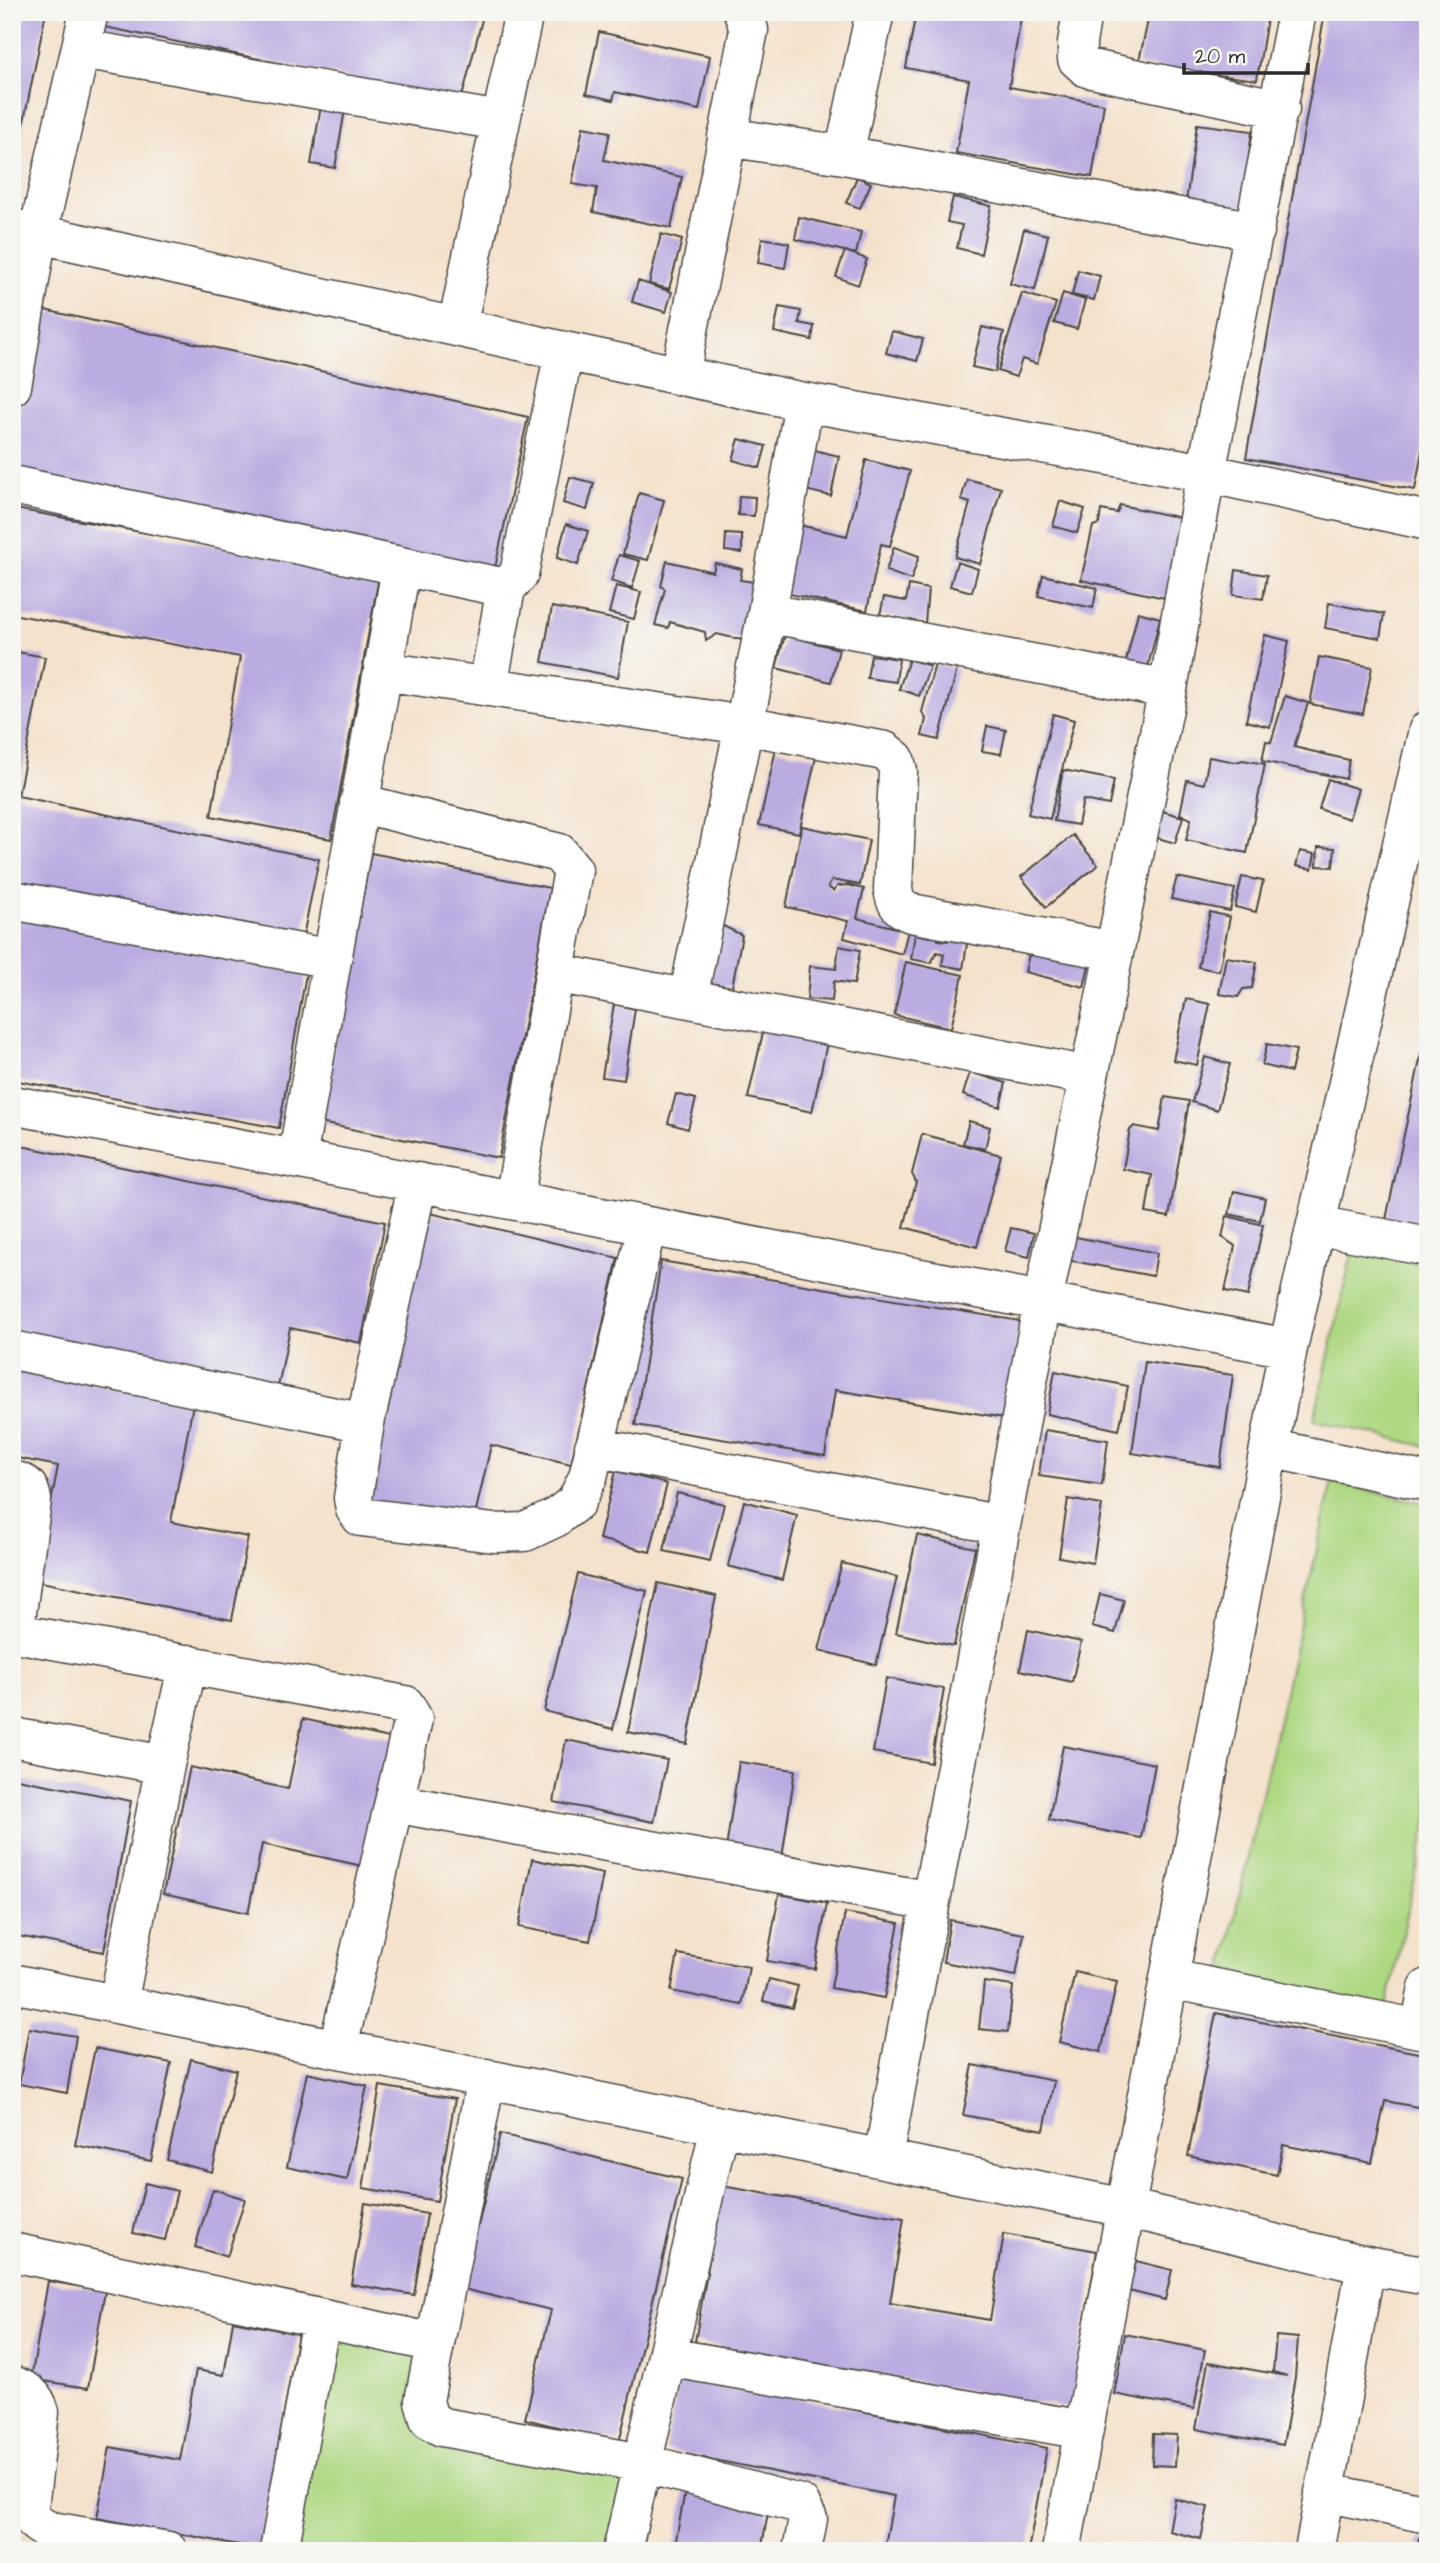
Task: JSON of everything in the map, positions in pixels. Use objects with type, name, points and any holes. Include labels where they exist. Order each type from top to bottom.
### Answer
[{"type":"street","points":[[12,386],[25,231],[82,49],[89,12]]},
{"type":"street","points":[[457,327],[524,12]]},
{"type":"street","points":[[680,375],[749,30],[743,12]]},
{"type":"street","points":[[844,155],[875,12]]},
{"type":"street","points":[[1082,12],[1077,58],[1087,68],[1280,109]]},
{"type":"street","points":[[883,2158],[1042,1301],[1168,689],[1206,473],[1280,109],[1297,12]]},
{"type":"street","points":[[82,49],[500,121]]},
{"type":"street","points":[[727,137],[844,155],[1255,231]]},
{"type":"street","points":[[25,231],[804,402],[1206,473],[1428,521]]},
{"type":"street","points":[[488,687],[506,588],[519,574],[564,351]]},
{"type":"street","points":[[688,998],[767,613],[804,402]]},
{"type":"street","points":[[12,485],[506,588]]},
{"type":"street","points":[[297,1159],[401,568]]},
{"type":"street","points":[[767,613],[1168,689]]},
{"type":"street","points":[[383,671],[744,725],[885,751],[895,759],[898,771],[893,889],[894,900],[901,909],[1114,951]]},
{"type":"street","points":[[1061,2551],[1288,1348],[1419,818],[1428,730]]},
{"type":"street","points":[[359,803],[559,853],[566,858],[573,870],[514,1200]]},
{"type":"street","points":[[12,900],[332,959]]},
{"type":"street","points":[[555,973],[1089,1076]]},
{"type":"street","points":[[12,1105],[1288,1348]]},
{"type":"street","points":[[418,1182],[365,1423],[353,1498],[355,1510],[362,1517],[494,1533],[525,1531],[555,1518],[576,1502],[588,1478],[646,1226]]},
{"type":"street","points":[[1317,1225],[1428,1247]]},
{"type":"street","points":[[12,1350],[365,1423]]},
{"type":"street","points":[[594,1447],[1001,1525]]},
{"type":"street","points":[[1269,1448],[1428,1482]]},
{"type":"street","points":[[12,1480],[25,1483],[31,1490],[32,1500],[16,1620],[21,1634],[405,1705],[413,1719],[338,2048]]},
{"type":"street","points":[[118,2004],[165,1765],[188,1664]]},
{"type":"street","points":[[12,1737],[165,1765]]},
{"type":"street","points":[[394,1802],[931,1901]]},
{"type":"street","points":[[1170,1979],[1424,2030],[1428,1988]]},
{"type":"street","points":[[12,1983],[1126,2208],[1366,2265],[1428,2277]]},
{"type":"street","points":[[486,2078],[424,2401],[429,2419],[442,2427],[642,2463],[800,2504],[808,2519],[802,2551]]},
{"type":"street","points":[[622,2551],[720,2126]]},
{"type":"street","points":[[12,2252],[435,2343]]},
{"type":"street","points":[[1314,2551],[1366,2265]]},
{"type":"street","points":[[279,2551],[321,2319]]},
{"type":"street","points":[[667,2357],[1084,2430]]},
{"type":"street","points":[[12,2385],[28,2390],[37,2399],[40,2412],[29,2508],[32,2520],[38,2527],[168,2551]]},
{"type":"street","points":[[1324,2492],[1428,2514]]},
{"type":"green space","points":[[1353,1249],[1428,1266],[1428,1447],[1314,1420]]},
{"type":"green space","points":[[1332,1482],[1428,1504],[1428,1820],[1386,2010],[1222,1973]]},
{"type":"green space","points":[[327,2327],[426,2346],[419,2399],[634,2469],[615,2551],[285,2551]]},
{"type":"building","points":[[12,12],[46,12],[13,175],[12,174]]},
{"type":"building","points":[[103,12],[484,12],[461,101],[100,26]]},
{"type":"building","points":[[916,12],[1022,12],[1009,87],[1104,104],[1092,177],[956,153],[969,80],[906,68]]},
{"type":"building","points":[[1150,12],[1268,12],[1257,80],[1138,65]]},
{"type":"building","points":[[1325,12],[1428,12],[1428,418],[1415,490],[1246,458]]},
{"type":"building","points":[[599,32],[710,56],[699,110],[615,92],[613,100],[586,94]]},
{"type":"building","points":[[323,94],[347,98],[335,168],[311,164]]},
{"type":"building","points":[[1197,124],[1252,131],[1241,217],[1185,209]]},
{"type":"building","points":[[583,127],[610,132],[604,160],[682,177],[671,228],[593,212],[597,188],[572,184]]},
{"type":"building","points":[[857,177],[871,183],[860,208],[846,203]]},
{"type":"building","points":[[953,197],[991,206],[981,254],[957,248],[962,225],[947,222]]},
{"type":"building","points":[[799,217],[861,232],[856,254],[795,239]]},
{"type":"building","points":[[1024,229],[1048,235],[1035,290],[1010,284]]},
{"type":"building","points":[[661,234],[682,240],[669,289],[649,284]]},
{"type":"building","points":[[762,238],[789,243],[785,268],[758,263]]},
{"type":"building","points":[[845,251],[867,259],[858,285],[836,277]]},
{"type":"building","points":[[1078,270],[1100,276],[1094,300],[1072,295]]},
{"type":"building","points":[[638,281],[672,292],[666,312],[632,302]]},
{"type":"building","points":[[1022,293],[1056,303],[1037,364],[1022,359],[1016,377],[998,371]]},
{"type":"building","points":[[1063,293],[1085,300],[1077,329],[1054,323]]},
{"type":"building","points":[[779,307],[801,311],[799,323],[814,326],[812,340],[774,332]]},
{"type":"building","points":[[40,309],[528,417],[493,577],[12,471],[12,438]]},
{"type":"building","points":[[982,327],[1004,332],[995,372],[972,367]]},
{"type":"building","points":[[892,331],[923,339],[917,361],[886,353]]},
{"type":"building","points":[[739,439],[766,446],[760,468],[733,460]]},
{"type":"building","points":[[814,450],[839,456],[831,496],[805,490]]},
{"type":"building","points":[[866,460],[910,471],[890,546],[881,544],[867,611],[781,592],[795,524],[847,536]]},
{"type":"building","points":[[570,477],[594,483],[587,510],[563,503]]},
{"type":"building","points":[[967,479],[1001,488],[980,564],[955,557],[970,503],[961,500]]},
{"type":"building","points":[[639,493],[664,500],[648,560],[623,554]]},
{"type":"building","points":[[739,496],[755,497],[754,516],[738,515]]},
{"type":"building","points":[[1060,501],[1085,509],[1077,533],[1053,526]]},
{"type":"building","points":[[1120,505],[1191,520],[1174,600],[1081,580],[1093,526],[1099,524],[1101,510],[1117,513]]},
{"type":"building","points":[[16,509],[379,576],[331,839],[211,816],[240,657],[12,614],[12,531]]},
{"type":"building","points":[[566,524],[588,531],[578,565],[557,558]]},
{"type":"building","points":[[726,534],[742,535],[742,553],[725,551]]},
{"type":"building","points":[[894,547],[919,556],[911,580],[886,571]]},
{"type":"building","points":[[619,555],[640,561],[632,588],[611,581]]},
{"type":"building","points":[[667,561],[713,572],[715,563],[742,569],[740,580],[754,582],[742,640],[717,634],[706,641],[705,632],[670,622],[668,628],[655,625],[665,589],[661,586]]},
{"type":"building","points":[[957,562],[978,569],[972,592],[950,586]]},
{"type":"building","points":[[1236,570],[1267,575],[1263,599],[1233,595]]},
{"type":"building","points":[[1043,575],[1097,588],[1093,608],[1038,596]]},
{"type":"building","points":[[909,585],[928,589],[925,623],[880,615],[884,597],[906,601]]},
{"type":"building","points":[[616,586],[641,592],[634,619],[609,613]]},
{"type":"building","points":[[1329,603],[1384,614],[1380,638],[1325,628]]},
{"type":"building","points":[[552,607],[628,622],[618,677],[542,662]]},
{"type":"building","points":[[1138,612],[1160,618],[1147,670],[1125,665]]},
{"type":"building","points":[[785,635],[839,649],[831,682],[776,668]]},
{"type":"building","points":[[1265,635],[1289,641],[1270,727],[1246,721]]},
{"type":"building","points":[[12,651],[45,657],[18,796],[319,859],[301,946],[12,887]]},
{"type":"building","points":[[871,655],[899,659],[896,682],[867,678]]},
{"type":"building","points":[[1319,657],[1372,667],[1363,714],[1310,704]]},
{"type":"building","points":[[909,659],[930,666],[919,696],[899,689]]},
{"type":"building","points":[[935,664],[957,669],[939,740],[922,736],[926,719],[922,712]]},
{"type":"building","points":[[1285,696],[1308,703],[1294,747],[1349,760],[1346,779],[1262,761],[1266,741],[1271,742]]},
{"type":"building","points":[[1053,714],[1074,720],[1050,819],[1028,814]]},
{"type":"building","points":[[987,726],[1006,730],[1001,754],[982,751]]},
{"type":"building","points":[[776,749],[816,757],[799,833],[759,825]]},
{"type":"building","points":[[1209,757],[1265,764],[1247,853],[1186,840],[1191,819],[1180,814],[1187,780],[1204,784]]},
{"type":"building","points":[[1063,770],[1114,780],[1109,805],[1083,800],[1078,825],[1054,821]]},
{"type":"building","points":[[1328,779],[1358,789],[1349,819],[1319,809]]},
{"type":"building","points":[[1159,810],[1183,817],[1175,843],[1151,836]]},
{"type":"building","points":[[802,826],[869,840],[860,885],[832,880],[828,887],[834,891],[837,886],[848,885],[864,889],[857,918],[908,931],[902,954],[844,938],[848,921],[786,907]]},
{"type":"building","points":[[1073,835],[1098,865],[1046,907],[1021,877]]},
{"type":"building","points":[[1318,847],[1335,848],[1333,867],[1317,866]]},
{"type":"building","points":[[1300,851],[1315,854],[1312,869],[1296,866]]},
{"type":"building","points":[[371,853],[550,888],[499,1158],[320,1123]]},
{"type":"building","points":[[1177,877],[1235,889],[1230,911],[1171,899]]},
{"type":"building","points":[[1242,877],[1263,881],[1256,912],[1235,907]]},
{"type":"building","points":[[12,910],[308,963],[279,1128],[12,1080]]},
{"type":"building","points":[[1210,912],[1230,917],[1219,971],[1198,967]]},
{"type":"building","points":[[932,924],[941,925],[938,940],[947,941],[947,934],[968,937],[963,969],[942,965],[944,954],[937,952],[931,963],[911,959],[915,934],[930,937]]},
{"type":"building","points":[[721,925],[742,935],[732,987],[710,983]]},
{"type":"building","points":[[839,946],[860,950],[854,984],[834,981],[832,1001],[807,999],[810,966],[836,969]]},
{"type":"building","points":[[1030,950],[1089,965],[1084,987],[1025,972]]},
{"type":"building","points":[[1226,957],[1257,962],[1252,988],[1243,989],[1238,997],[1219,994]]},
{"type":"building","points":[[906,962],[963,975],[951,1028],[894,1015]]},
{"type":"building","points":[[1186,999],[1210,1004],[1197,1065],[1173,1060]]},
{"type":"building","points":[[614,1004],[635,1009],[624,1080],[602,1077]]},
{"type":"building","points":[[1428,1027],[1428,1233],[1385,1224]]},
{"type":"building","points":[[764,1028],[827,1043],[812,1112],[748,1098]]},
{"type":"building","points":[[1267,1044],[1296,1050],[1291,1072],[1262,1065]]},
{"type":"building","points":[[1205,1057],[1230,1064],[1217,1110],[1192,1102]]},
{"type":"building","points":[[970,1072],[1006,1083],[1000,1107],[963,1095]]},
{"type":"building","points":[[676,1094],[696,1099],[688,1129],[668,1123]]},
{"type":"building","points":[[1165,1097],[1189,1101],[1169,1217],[1146,1213],[1152,1175],[1123,1169],[1130,1130],[1134,1126],[1159,1131]]},
{"type":"building","points":[[969,1121],[990,1127],[985,1149],[963,1144]]},
{"type":"building","points":[[922,1134],[1001,1155],[977,1247],[904,1227],[916,1182],[912,1174]]},
{"type":"building","points":[[12,1144],[385,1222],[361,1343],[290,1328],[278,1387],[12,1331]]},
{"type":"building","points":[[1234,1191],[1265,1198],[1260,1221],[1229,1214]]},
{"type":"building","points":[[430,1213],[618,1258],[571,1464],[491,1445],[473,1524],[364,1498]]},
{"type":"building","points":[[1227,1216],[1263,1225],[1248,1296],[1225,1291],[1235,1246],[1222,1237]]},
{"type":"building","points":[[1011,1228],[1034,1233],[1029,1257],[1005,1251]]},
{"type":"building","points":[[1071,1236],[1157,1253],[1153,1276],[1067,1260]]},
{"type":"building","points":[[661,1261],[1020,1321],[1005,1418],[835,1390],[825,1456],[635,1425]]},
{"type":"building","points":[[1145,1362],[1233,1375],[1220,1467],[1132,1453]]},
{"type":"building","points":[[12,1368],[193,1404],[171,1522],[248,1537],[232,1620],[36,1581],[58,1466],[12,1457]]},
{"type":"building","points":[[1055,1371],[1128,1386],[1119,1430],[1047,1414]]},
{"type":"building","points":[[1045,1430],[1108,1440],[1102,1485],[1039,1476]]},
{"type":"building","points":[[616,1471],[667,1484],[650,1552],[599,1539]]},
{"type":"building","points":[[677,1493],[724,1504],[710,1561],[664,1551]]},
{"type":"building","points":[[1068,1499],[1102,1505],[1093,1563],[1059,1557]]},
{"type":"building","points":[[744,1501],[797,1515],[782,1580],[728,1566]]},
{"type":"building","points":[[917,1535],[975,1548],[954,1646],[896,1633]]},
{"type":"building","points":[[842,1563],[897,1577],[876,1665],[819,1650]]},
{"type":"building","points":[[578,1574],[647,1591],[613,1729],[544,1711]]},
{"type":"building","points":[[658,1583],[716,1596],[687,1744],[628,1732]]},
{"type":"building","points":[[1100,1594],[1124,1600],[1115,1633],[1092,1627]]},
{"type":"building","points":[[1028,1630],[1081,1642],[1072,1682],[1020,1670]]},
{"type":"building","points":[[886,1678],[944,1689],[931,1763],[873,1752]]},
{"type":"building","points":[[303,1719],[394,1739],[367,1867],[262,1844],[248,1913],[163,1894],[190,1767],[288,1789]]},
{"type":"building","points":[[566,1740],[667,1760],[654,1822],[554,1802]]},
{"type":"building","points":[[1063,1746],[1155,1764],[1141,1838],[1049,1820]]},
{"type":"building","points":[[739,1762],[795,1770],[782,1858],[726,1849]]},
{"type":"building","points":[[12,1778],[131,1801],[104,1952],[12,1935]]},
{"type":"building","points":[[532,1859],[603,1874],[590,1941],[519,1927]]},
{"type":"building","points":[[779,1894],[827,1903],[815,1969],[767,1961]]},
{"type":"building","points":[[845,1913],[899,1923],[884,1998],[831,1988]]},
{"type":"building","points":[[950,1920],[1024,1934],[1016,1976],[943,1962]]},
{"type":"building","points":[[678,1954],[749,1967],[742,2005],[671,1991]]},
{"type":"building","points":[[1075,1972],[1117,1982],[1101,2052],[1059,2042]]},
{"type":"building","points":[[769,1979],[798,1986],[792,2008],[763,2001]]},
{"type":"building","points":[[984,1982],[1013,1986],[1008,2032],[979,2029]]},
{"type":"building","points":[[1216,2013],[1428,2055],[1428,2109],[1385,2101],[1372,2163],[1283,2145],[1277,2175],[1188,2156]]},
{"type":"building","points":[[29,2028],[76,2036],[67,2093],[19,2084]]},
{"type":"building","points":[[95,2048],[171,2063],[151,2161],[75,2145]]},
{"type":"building","points":[[191,2059],[236,2070],[212,2172],[167,2160]]},
{"type":"building","points":[[973,2065],[1054,2081],[1044,2130],[963,2115]]},
{"type":"building","points":[[307,2073],[367,2086],[347,2180],[287,2167]]},
{"type":"building","points":[[380,2086],[455,2099],[437,2201],[363,2188]]},
{"type":"building","points":[[500,2134],[682,2179],[619,2442],[525,2419],[551,2310],[463,2289]]},
{"type":"building","points":[[145,2183],[177,2191],[165,2240],[133,2233]]},
{"type":"building","points":[[722,2186],[904,2218],[890,2303],[990,2320],[1004,2234],[1097,2251],[1070,2408],[695,2342]]},
{"type":"building","points":[[213,2189],[245,2199],[227,2257],[195,2247]]},
{"type":"building","points":[[365,2203],[427,2214],[414,2295],[351,2284]]},
{"type":"building","points":[[1136,2261],[1172,2270],[1165,2300],[1129,2291]]},
{"type":"building","points":[[48,2281],[105,2291],[88,2388],[31,2379]]},
{"type":"building","points":[[233,2321],[298,2334],[260,2549],[97,2518],[110,2447],[180,2460],[196,2370],[224,2375]]},
{"type":"building","points":[[1125,2334],[1205,2350],[1194,2409],[1114,2394]]},
{"type":"building","points":[[1276,2336],[1298,2338],[1295,2377],[1283,2445],[1196,2429],[1208,2362],[1287,2376],[1273,2372]]},
{"type":"building","points":[[680,2375],[1047,2448],[1028,2551],[884,2551],[894,2496],[665,2450]]},
{"type":"building","points":[[1153,2434],[1177,2435],[1175,2466],[1152,2465]]},
{"type":"building","points":[[685,2491],[769,2507],[761,2551],[674,2551]]},
{"type":"building","points":[[1175,2499],[1208,2507],[1201,2539],[1169,2531]]},
{"type":"building","points":[[1419,2538],[1428,2540],[1428,2551],[1417,2551]]},
{"type":"building","points":[[1183,2545],[1209,2549],[1209,2551],[1182,2551]]}]
